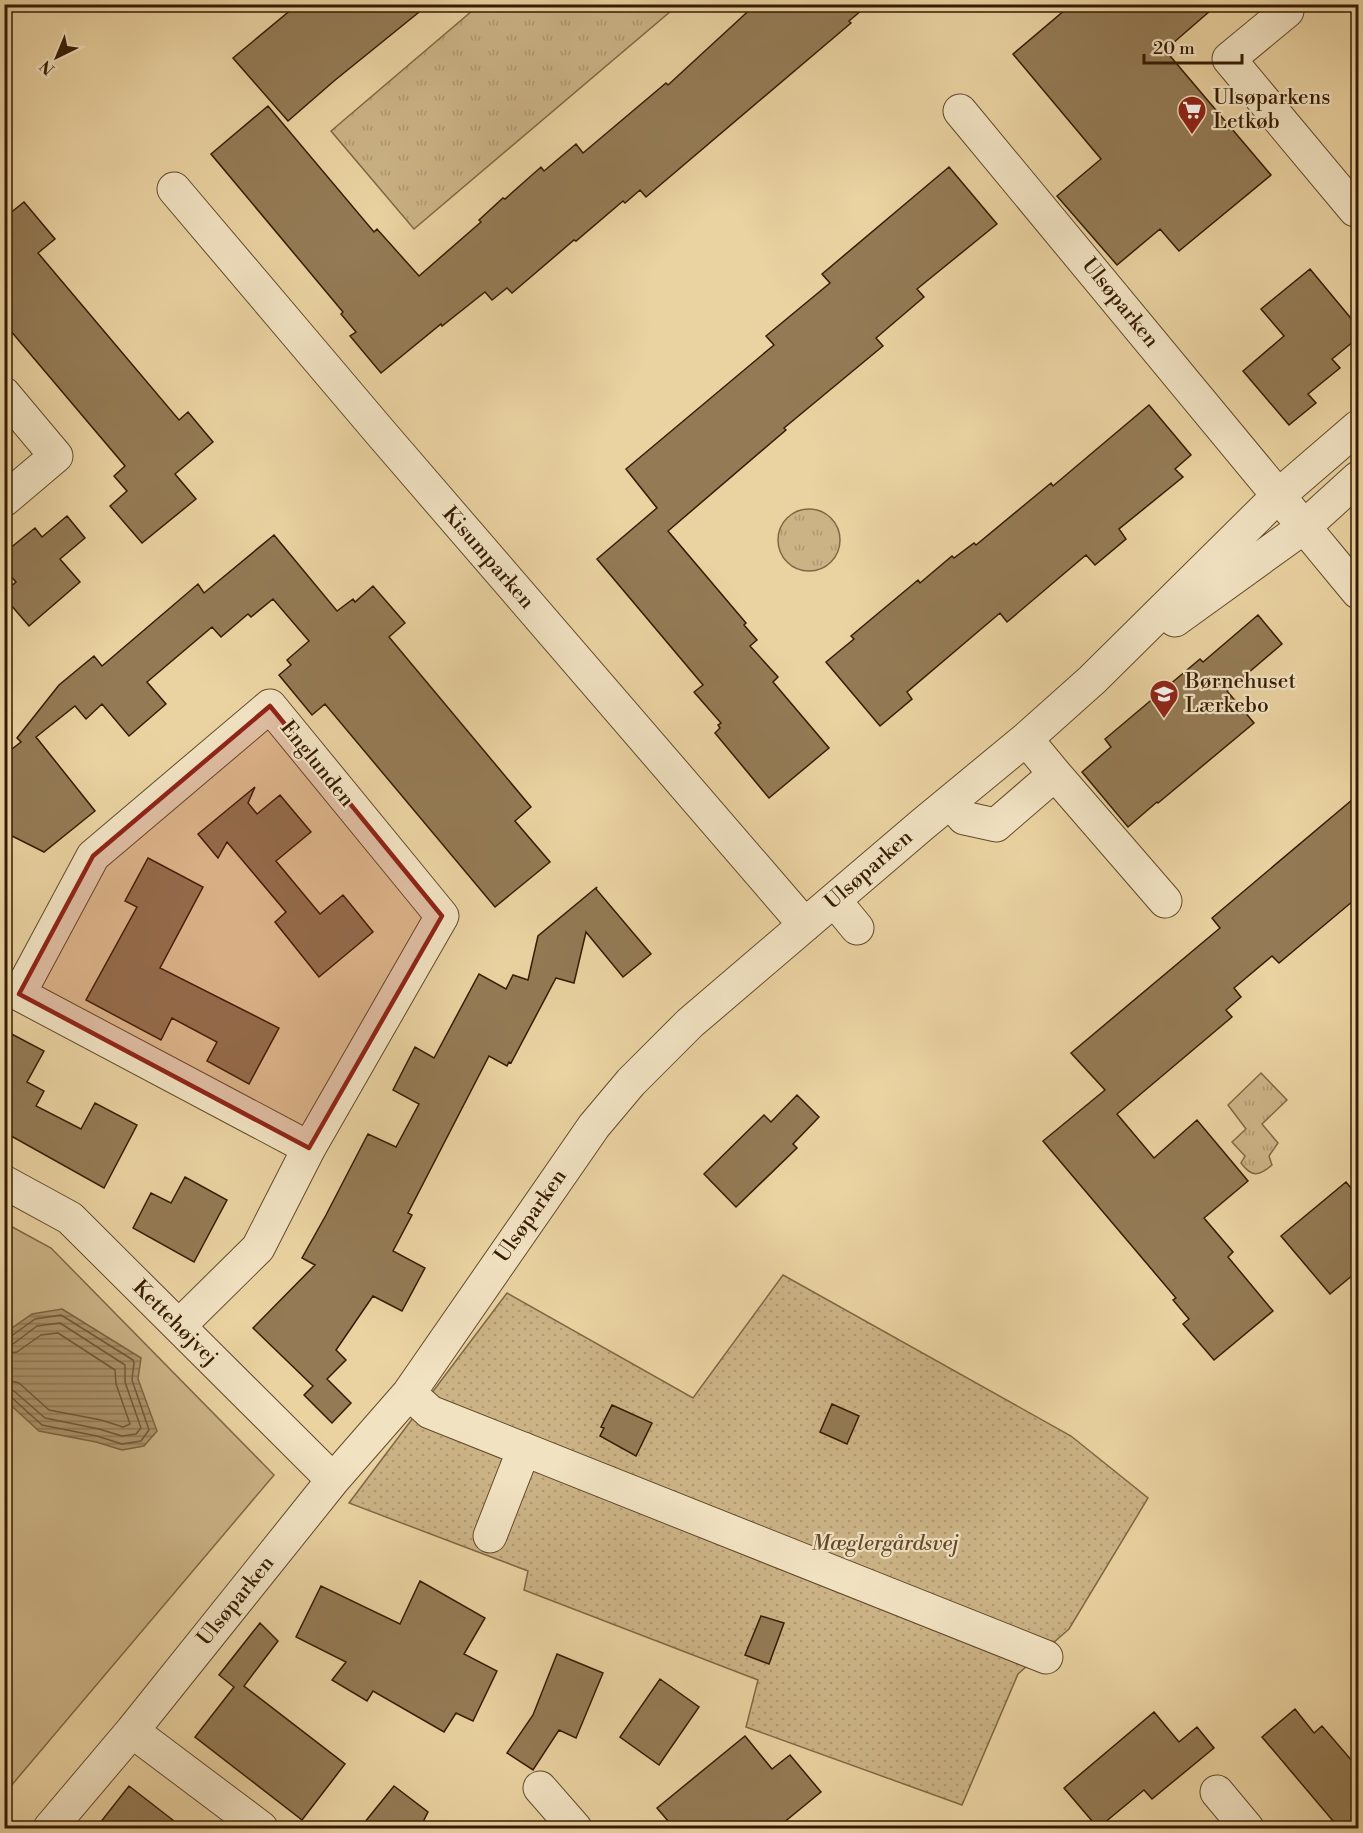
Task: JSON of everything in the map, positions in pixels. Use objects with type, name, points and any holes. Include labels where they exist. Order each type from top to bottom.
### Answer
[{"type":"street","points":[[1287,10],[1229,59],[1357,210]]},
{"type":"street","name":"Ulsøparken","points":[[960,111],[1359,592]]},
{"type":"street","name":"Kisumparken","points":[[174,189],[805,925]]},
{"type":"street","points":[[4,394],[56,456],[4,500]]},
{"type":"street","name":"Ulsøparken","points":[[51,1828],[132,1731],[333,1480],[409,1393],[594,1126],[631,1082],[690,1023],[1026,739],[1092,680],[1278,496],[1359,428]]},
{"type":"street","name":"Ulsøparken","points":[[1092,680],[1304,527],[1359,478]]},
{"type":"street","name":"Englunden","points":[[179,1326],[258,1248],[309,1148],[442,916],[270,706],[93,856],[12,990],[309,1148]]},
{"type":"street","points":[[1026,739],[1165,901]]},
{"type":"street","points":[[950,802],[964,818],[996,825],[1055,774]]},
{"type":"street","points":[[834,900],[857,928]]},
{"type":"street","name":"Kettehøjvej","points":[[4,1182],[70,1218],[333,1480]]},
{"type":"street","points":[[409,1393],[430,1412],[1046,1657]]},
{"type":"street","points":[[490,1536],[524,1449]]},
{"type":"street","points":[[132,1731],[261,1828]]},
{"type":"street","points":[[540,1788],[575,1828]]},
{"type":"street","points":[[1217,1792],[1247,1828]]},
{"type":"highlighted area","points":[[270,706],[442,916],[309,1148],[19,994],[93,856]]},
{"type":"green space","points":[[479,5],[678,5],[414,229],[331,131]]},
{"type":"green space","points":[[803,509],[815,509],[831,518],[838,528],[840,540],[838,552],[831,562],[815,571],[803,571],[792,566],[783,557],[778,546],[778,534],[783,523],[792,514]]},
{"type":"green space","points":[[1261,1073],[1287,1100],[1262,1124],[1278,1143],[1269,1156],[1272,1165],[1256,1174],[1241,1163],[1245,1156],[1232,1142],[1246,1129],[1228,1105]]},
{"type":"green space","points":[[5,1223],[51,1248],[274,1475],[5,1793]]},
{"type":"green space","name":"Mæglergårdsvej","points":[[783,1275],[1071,1436],[1148,1498],[1069,1629],[1018,1674],[962,1805],[746,1727],[758,1680],[524,1590],[528,1571],[349,1503],[507,1293],[693,1398]]},
{"type":"water","points":[[62,1309],[141,1358],[138,1379],[157,1431],[144,1446],[122,1450],[96,1442],[39,1431],[5,1400],[5,1333],[32,1314]]},
{"type":"building","points":[[298,4],[429,4],[288,121],[233,58]]},
{"type":"building","points":[[756,4],[869,4],[849,21],[851,23],[646,197],[640,190],[625,203],[623,201],[512,293],[507,288],[492,300],[485,292],[381,373],[350,336],[356,332],[341,314],[343,312],[211,154],[268,106],[374,232],[377,229],[419,276],[481,222],[479,220],[503,198],[505,199],[541,167],[544,171],[576,144],[583,153],[666,83],[668,85]]},
{"type":"building","points":[[1072,4],[1218,4],[1165,50],[1271,175],[1179,251],[1160,229],[1117,265],[1057,196],[1101,159],[1013,54]]},
{"type":"building","points":[[949,167],[997,224],[917,289],[924,297],[876,338],[883,346],[784,428],[786,430],[668,531],[746,623],[744,625],[757,640],[750,646],[778,677],[773,682],[829,748],[769,798],[715,733],[721,723],[694,692],[703,685],[597,559],[657,508],[626,469],[774,345],[766,336],[830,283],[822,274]]},
{"type":"building","points":[[24,202],[55,239],[38,253],[179,420],[188,412],[213,442],[175,474],[196,499],[142,543],[110,506],[127,491],[114,476],[125,466],[4,323],[4,218]]},
{"type":"building","points":[[1310,269],[1359,328],[1359,337],[1332,359],[1340,368],[1308,394],[1316,403],[1289,425],[1243,371],[1284,336],[1261,309]]},
{"type":"building","points":[[1149,405],[1191,455],[1175,469],[1183,477],[1119,529],[1126,539],[1095,565],[1086,555],[1007,622],[1000,613],[907,692],[912,699],[880,726],[826,662],[854,639],[851,636],[918,580],[920,583],[952,556],[954,558],[974,543],[976,545],[1051,483],[1053,486]]},
{"type":"building","points":[[67,516],[85,538],[60,559],[80,582],[29,626],[4,597],[4,592],[16,582],[4,569],[4,553],[35,528],[42,537]]},
{"type":"building","points":[[274,535],[337,611],[353,599],[355,602],[373,586],[405,623],[389,637],[531,807],[515,821],[550,862],[495,907],[325,704],[312,715],[279,675],[291,665],[287,660],[309,641],[273,599],[251,617],[248,614],[221,637],[212,627],[147,682],[166,704],[129,736],[102,704],[86,719],[75,706],[36,737],[95,811],[44,852],[4,832],[4,755],[21,742],[17,738],[59,685],[94,656],[102,666],[198,584],[204,593]]},
{"type":"building","points":[[1258,615],[1282,644],[1227,691],[1254,723],[1128,827],[1082,772],[1111,747],[1105,739],[1200,659],[1203,662]]},
{"type":"building","points":[[255,787],[248,803],[257,814],[280,795],[311,832],[276,861],[320,914],[343,895],[373,932],[319,977],[275,922],[286,912],[227,842],[218,858],[198,834]]},
{"type":"building","points":[[1359,794],[1359,896],[1279,963],[1272,956],[1234,988],[1241,997],[1226,1010],[1232,1017],[1117,1114],[1154,1158],[1197,1120],[1248,1181],[1204,1218],[1233,1252],[1228,1257],[1273,1311],[1214,1360],[1183,1324],[1189,1319],[1173,1300],[1176,1298],[1043,1141],[1105,1090],[1071,1053],[1220,928],[1212,918]]},
{"type":"building","points":[[148,858],[203,887],[160,968],[279,1028],[249,1084],[207,1061],[217,1042],[172,1018],[161,1040],[86,1000],[137,907],[125,901]]},
{"type":"building","points":[[597,887],[596,889],[651,954],[623,977],[586,932],[574,983],[556,978],[511,1063],[509,1062],[507,1066],[489,1056],[408,1213],[412,1215],[393,1251],[425,1268],[402,1311],[373,1296],[336,1350],[346,1360],[327,1379],[351,1403],[332,1423],[304,1395],[313,1386],[253,1328],[315,1265],[302,1258],[368,1134],[396,1147],[419,1104],[393,1090],[415,1047],[434,1058],[479,974],[506,989],[513,975],[528,980],[538,936]]},
{"type":"building","points":[[4,1030],[44,1051],[27,1082],[44,1091],[36,1106],[81,1129],[95,1103],[137,1125],[104,1188],[4,1132]]},
{"type":"building","points":[[797,1095],[819,1117],[793,1144],[797,1148],[736,1207],[704,1174],[764,1115],[771,1122]]},
{"type":"building","points":[[185,1177],[227,1200],[194,1262],[133,1228],[151,1193],[171,1203]]},
{"type":"building","points":[[1346,1182],[1359,1198],[1359,1270],[1330,1294],[1281,1236]]},
{"type":"building","points":[[832,1404],[859,1416],[847,1444],[820,1432]]},
{"type":"building","points":[[612,1405],[652,1423],[636,1456],[600,1436],[604,1428],[601,1427]]},
{"type":"building","points":[[420,1581],[485,1618],[464,1654],[497,1671],[473,1721],[456,1713],[444,1732],[373,1691],[367,1701],[332,1680],[346,1662],[296,1637],[321,1586],[400,1624]]},
{"type":"building","points":[[761,1616],[784,1623],[769,1664],[745,1655]]},
{"type":"building","points":[[260,1623],[278,1641],[244,1686],[345,1764],[302,1820],[195,1737],[234,1687],[219,1675]]},
{"type":"building","points":[[557,1654],[603,1673],[576,1738],[559,1730],[533,1770],[507,1753],[533,1715]]},
{"type":"building","points":[[660,1679],[699,1707],[659,1765],[620,1737]]},
{"type":"building","points":[[1295,1709],[1314,1733],[1322,1726],[1359,1769],[1359,1828],[1339,1828],[1262,1737]]},
{"type":"building","points":[[1154,1712],[1179,1742],[1197,1727],[1214,1748],[1152,1799],[1144,1790],[1098,1828],[1064,1788]]},
{"type":"building","points":[[745,1736],[772,1769],[790,1755],[821,1792],[777,1828],[674,1828],[657,1808]]},
{"type":"building","points":[[129,1786],[183,1828],[96,1828]]},
{"type":"building","points":[[394,1786],[428,1812],[420,1828],[360,1828]]},
{"type":"place","name":"Ulsøparkens Letkøb","points":[[1192,136]]},
{"type":"place","name":"Børnehuset Lærkebo","points":[[1164,720]]}]
